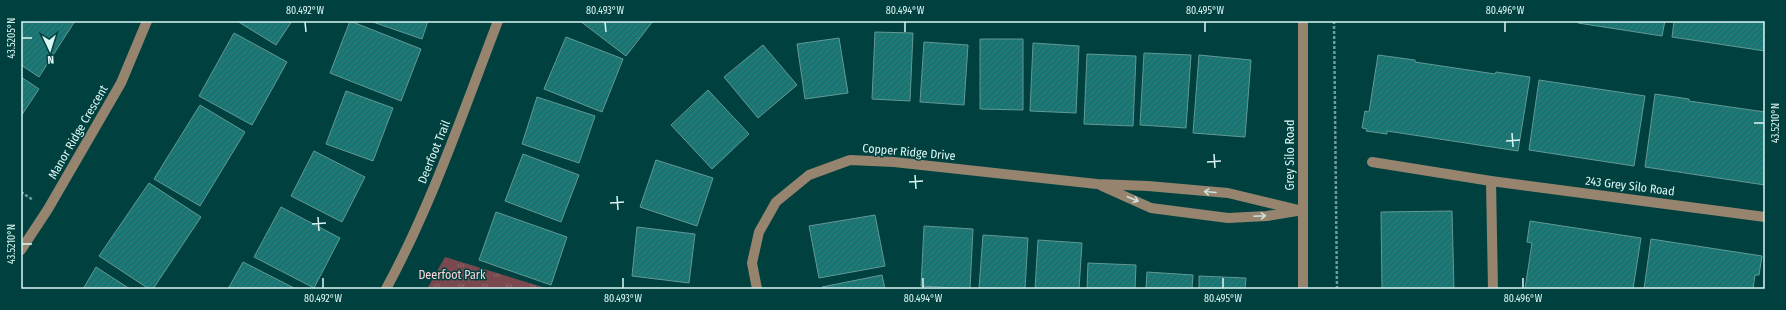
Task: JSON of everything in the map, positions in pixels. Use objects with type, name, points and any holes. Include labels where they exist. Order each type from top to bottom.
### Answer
[{"type":"street","name":"Manor Ridge Crescent","points":[[21,250],[48,209],[121,83],[147,21]]},
{"type":"street","name":"Deerfoot Trail","points":[[386,289],[405,254],[432,193],[498,21]]},
{"type":"street","name":"Grey Silo Road","points":[[1303,21],[1303,289]]},
{"type":"street","name":"Copper Ridge Drive","points":[[757,289],[752,263],[759,232],[776,202],[809,174],[850,160],[894,162],[1097,184],[1148,186],[1228,194],[1303,210]]},
{"type":"street","name":"243 Grey Silo Road","points":[[1372,162],[1492,181],[1765,217]]},
{"type":"street","points":[[1492,181],[1493,289]]},
{"type":"street","name":"Copper Ridge Drive","points":[[1097,184],[1151,208],[1228,218],[1267,216],[1303,210]]},
{"type":"path","points":[[1334,21],[1337,289]]},
{"type":"green space","name":"Deerfoot Park","points":[[445,257],[549,289],[427,289]]},
{"type":"building","points":[[21,21],[75,21],[39,77],[21,65]]},
{"type":"building","points":[[237,21],[292,21],[276,45]]},
{"type":"building","points":[[350,21],[421,49],[401,101],[330,73]]},
{"type":"building","points":[[370,21],[428,21],[422,39]]},
{"type":"building","points":[[580,21],[653,21],[626,56]]},
{"type":"building","points":[[1579,21],[1665,21],[1662,36],[1578,23]]},
{"type":"building","points":[[1674,21],[1765,21],[1765,51],[1672,37]]},
{"type":"building","points":[[875,32],[913,33],[910,101],[872,99]]},
{"type":"building","points":[[234,33],[287,62],[252,125],[199,96]]},
{"type":"building","points":[[566,37],[623,59],[602,112],[544,89]]},
{"type":"building","points":[[839,38],[848,93],[805,99],[797,44]]},
{"type":"building","points":[[980,39],[1023,39],[1023,110],[980,109]]},
{"type":"building","points":[[924,42],[968,45],[964,105],[920,102]]},
{"type":"building","points":[[1033,43],[1079,46],[1076,113],[1030,111]]},
{"type":"building","points":[[763,45],[797,85],[758,118],[724,77]]},
{"type":"building","points":[[1144,53],[1191,55],[1186,128],[1140,125]]},
{"type":"building","points":[[1087,54],[1136,56],[1133,126],[1084,124]]},
{"type":"building","points":[[1199,55],[1251,60],[1245,137],[1193,133]]},
{"type":"building","points":[[1378,55],[1495,74],[1496,72],[1530,77],[1518,151],[1387,131],[1387,134],[1366,131],[1367,129],[1362,128],[1365,111],[1369,112]]},
{"type":"building","points":[[21,77],[39,89],[21,116]]},
{"type":"building","points":[[1539,80],[1645,96],[1634,166],[1529,150]]},
{"type":"building","points":[[708,90],[749,134],[712,169],[671,125]]},
{"type":"building","points":[[346,91],[393,108],[373,161],[326,144]]},
{"type":"building","points":[[1655,94],[1689,99],[1689,101],[1765,112],[1765,185],[1645,167]]},
{"type":"building","points":[[537,97],[595,116],[579,163],[522,144]]},
{"type":"building","points":[[200,105],[245,132],[200,206],[154,179]]},
{"type":"building","points":[[314,151],[365,177],[342,222],[291,196]]},
{"type":"building","points":[[523,154],[579,175],[561,222],[505,201]]},
{"type":"building","points":[[656,160],[713,178],[697,226],[640,207]]},
{"type":"building","points":[[149,183],[201,217],[153,289],[149,289],[99,256]]},
{"type":"building","points":[[281,207],[340,238],[314,288],[254,257]]},
{"type":"building","points":[[1452,211],[1454,289],[1382,289],[1381,212]]},
{"type":"building","points":[[496,212],[567,237],[551,285],[479,260]]},
{"type":"building","points":[[875,215],[885,266],[819,278],[809,226]]},
{"type":"building","points":[[1530,221],[1641,238],[1633,289],[1525,289],[1532,243],[1527,242]]},
{"type":"building","points":[[924,226],[973,229],[970,289],[921,286]]},
{"type":"building","points":[[637,227],[695,234],[689,283],[632,276]]},
{"type":"building","points":[[983,235],[1028,238],[1025,289],[979,288]]},
{"type":"building","points":[[1651,239],[1762,256],[1759,275],[1755,275],[1753,289],[1644,289]]},
{"type":"building","points":[[1038,240],[1082,243],[1079,289],[1035,289]]},
{"type":"building","points":[[243,262],[296,289],[228,289]]},
{"type":"building","points":[[1088,263],[1136,265],[1135,289],[1087,289]]},
{"type":"building","points":[[96,267],[130,289],[83,289]]},
{"type":"building","points":[[1147,272],[1193,275],[1192,289],[1146,289]]},
{"type":"building","points":[[882,275],[885,289],[822,289],[822,287]]},
{"type":"building","points":[[1199,276],[1246,278],[1245,289],[1199,289]]}]
